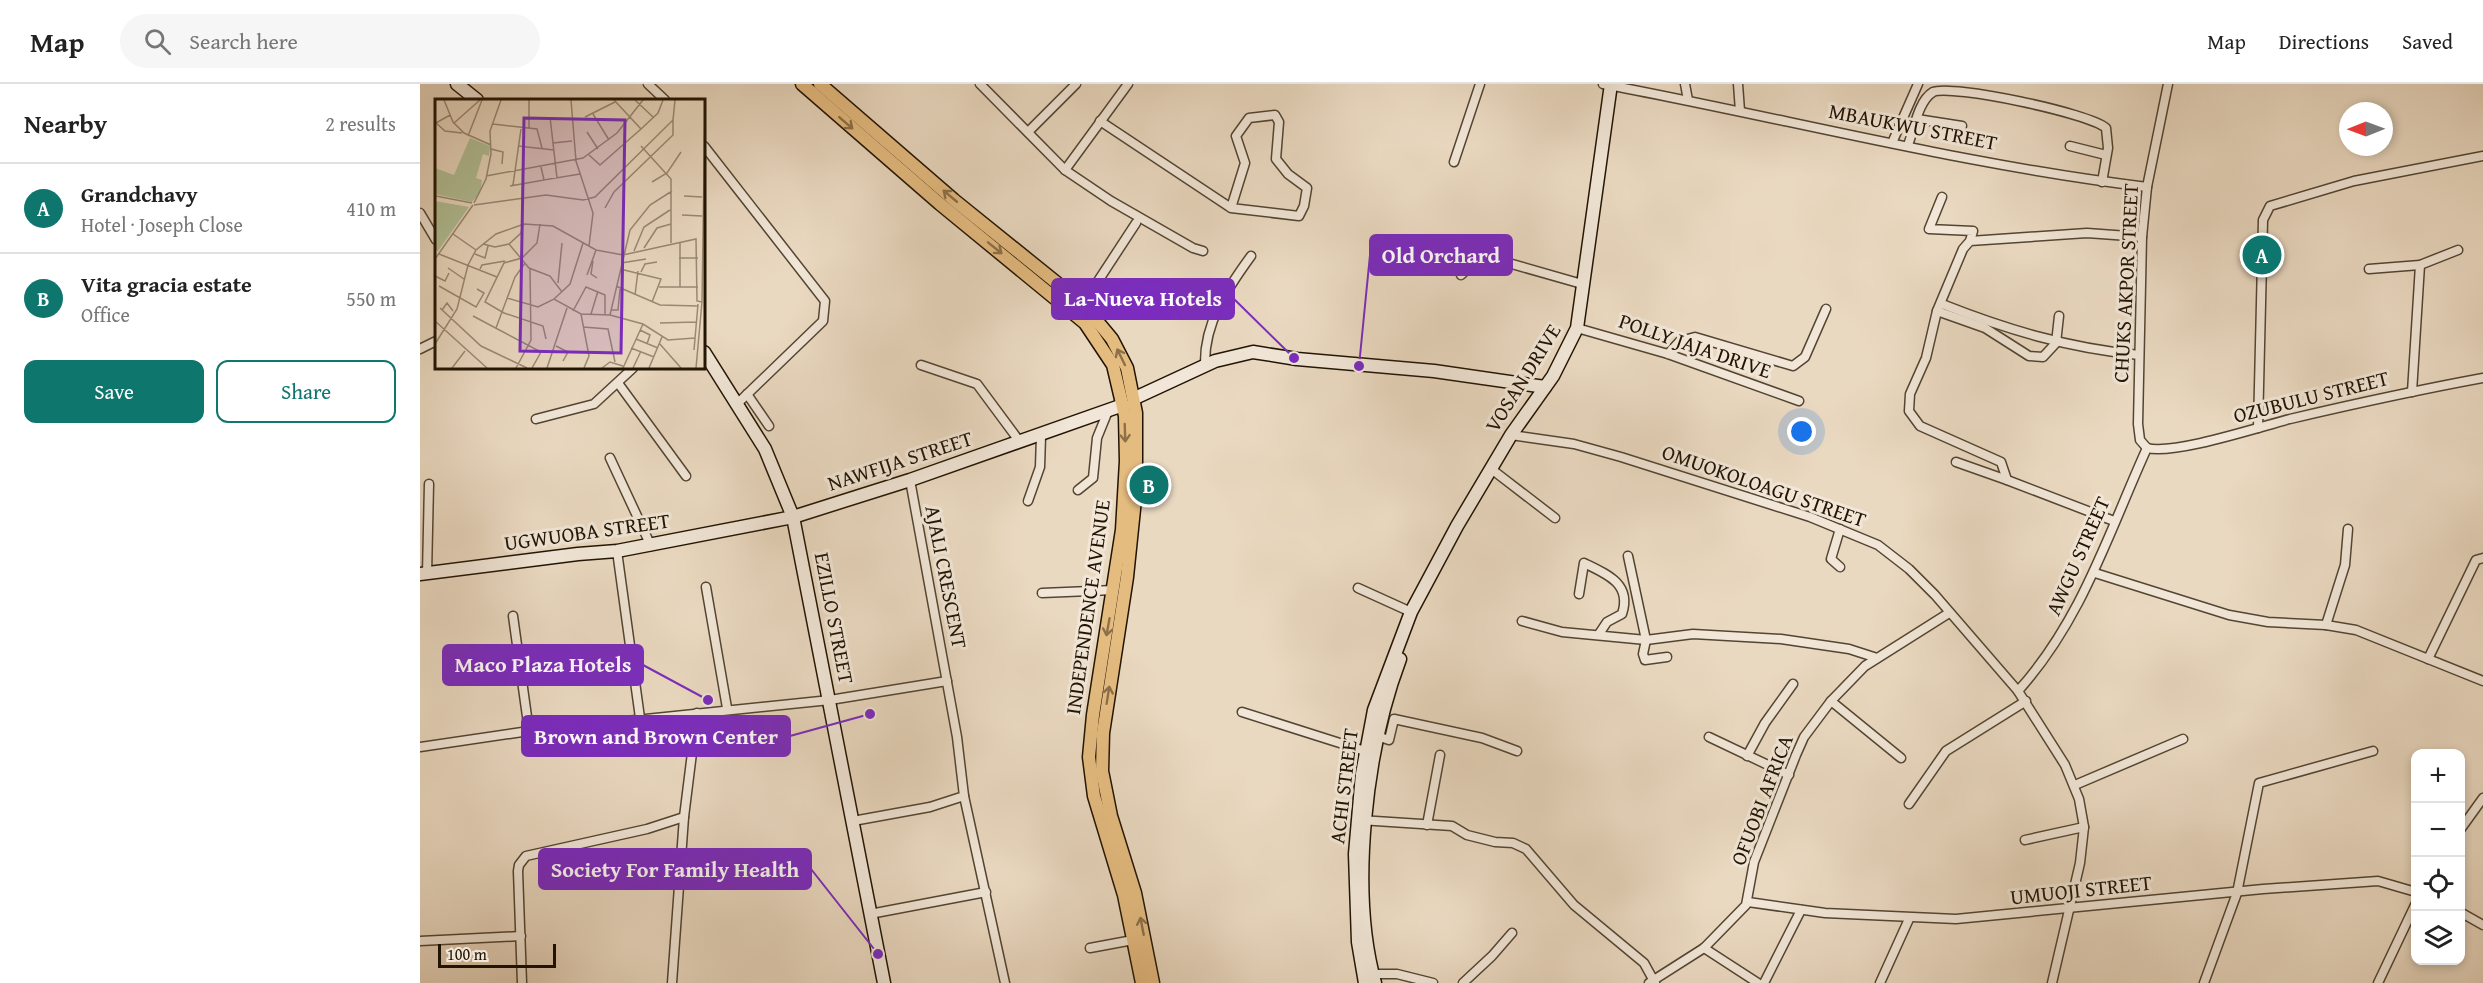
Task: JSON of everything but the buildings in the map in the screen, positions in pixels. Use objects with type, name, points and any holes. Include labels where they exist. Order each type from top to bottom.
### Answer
[{"type":"main road","name":"INDEPENDENCE AVENUE","points":[[802,84],[930,196],[1085,322],[1113,365],[1124,405],[1126,461],[1122,576],[1114,590],[1095,757],[1103,783],[1106,817],[1130,894],[1153,983]]},
{"type":"main road","name":"INDEPENDENCE AVENUE","points":[[820,84],[954,200],[1083,304],[1112,339],[1127,368],[1135,398],[1136,490],[1099,716]]},
{"type":"main road","name":"INDEPENDENCE AVENUE","points":[[1130,894],[1133,940],[1142,983]]},
{"type":"street","points":[[457,84],[476,99]]},
{"type":"street","points":[[648,84],[664,99]]},
{"type":"street","points":[[980,84],[1065,170],[1193,248],[1203,251]]},
{"type":"street","points":[[1028,132],[1076,84]]},
{"type":"street","points":[[1065,170],[1128,84]]},
{"type":"street","points":[[1454,162],[1480,84]]},
{"type":"street","points":[[1685,84],[1688,100]]},
{"type":"street","points":[[1738,84],[1740,111]]},
{"type":"street","points":[[1892,143],[1918,84]]},
{"type":"street","name":"CHUKS AKPOR STREET","points":[[2146,448],[2140,440],[2138,424],[2142,237],[2147,187],[2168,84]]},
{"type":"street","name":"MBAUKWU STREET","points":[[1609,85],[1892,143],[2102,182],[2147,187]]},
{"type":"street","name":"VOSAN DRIVE","points":[[1414,607],[1490,468],[1545,387],[1577,328],[1582,284],[1590,249],[1609,85]]},
{"type":"street","points":[[1908,145],[1925,99],[1941,88],[2005,96],[2102,124],[2108,132],[2102,182]]},
{"type":"street","points":[[1100,121],[1231,208],[1299,216],[1304,206],[1307,188],[1288,174],[1276,159],[1279,122],[1275,115],[1249,118],[1236,136],[1245,163],[1231,208]]},
{"type":"street","points":[[1917,119],[1962,126]]},
{"type":"street","points":[[2070,146],[2106,155]]},
{"type":"street","points":[[705,147],[825,301],[823,321],[743,398],[770,426]]},
{"type":"street","points":[[2258,428],[2263,220],[2267,210],[2274,203],[2354,181],[2483,156]]},
{"type":"street","points":[[1942,197],[1929,229],[1972,231],[1970,241],[1959,258],[1940,307],[1926,358],[1910,394],[1909,411],[1913,419],[1928,431],[2001,462],[2007,480]]},
{"type":"street","points":[[420,213],[435,238]]},
{"type":"street","points":[[1083,304],[1136,223]]},
{"type":"street","points":[[1970,241],[2087,233],[2142,237]]},
{"type":"street","points":[[2369,269],[2420,265],[2458,250]]},
{"type":"street","points":[[1205,365],[1205,344],[1222,297],[1251,256]]},
{"type":"street","points":[[1461,275],[1471,266],[1491,258],[1582,284]]},
{"type":"street","points":[[2412,392],[2420,265]]},
{"type":"street","points":[[1940,307],[1985,328],[2029,356],[2045,355],[2056,343],[2059,316]]},
{"type":"street","points":[[1940,307],[2056,343],[2086,350],[2139,355]]},
{"type":"street","points":[[1668,354],[1680,341],[1695,337],[1793,366],[1805,357],[1826,309]]},
{"type":"street","name":"POLLY JAJA DRIVE","points":[[1577,328],[1668,354],[1799,401]]},
{"type":"street","points":[[420,349],[435,342]]},
{"type":"street","name":"EZILLO STREET","points":[[705,352],[743,398],[793,517],[884,983]]},
{"type":"street","points":[[1124,405],[1205,365],[1253,352],[1298,359],[1434,371],[1545,387]]},
{"type":"street","points":[[921,365],[977,384],[1020,442]]},
{"type":"street","points":[[536,418],[594,404],[632,369]]},
{"type":"street","name":"OZUBULU STREET","points":[[2146,448],[2156,450],[2195,443],[2412,392],[2483,378]]},
{"type":"street","points":[[618,382],[686,476]]},
{"type":"street","name":"NAWFIJA STREET","points":[[793,517],[1041,436],[1124,405]]},
{"type":"street","points":[[1078,490],[1094,478],[1096,438],[1108,411]]},
{"type":"street","name":"OMUOKOLOAGU STREET","points":[[1511,435],[1574,444],[1621,457],[1840,529],[1878,545],[1909,568],[2018,691]]},
{"type":"street","points":[[1028,501],[1040,467],[1041,436]]},
{"type":"street","name":"AWGU STREET","points":[[2018,691],[2063,632],[2095,573],[2114,521],[2146,448]]},
{"type":"street","points":[[610,458],[651,546]]},
{"type":"street","points":[[1956,462],[2114,521]]},
{"type":"street","points":[[1490,468],[1555,518]]},
{"type":"street","name":"AJALI CRESCENT","points":[[910,480],[957,737],[964,796],[1005,983]]},
{"type":"street","points":[[424,574],[429,484]]},
{"type":"street","name":"UGWUOBA STREET","points":[[424,574],[651,546],[793,517]]},
{"type":"street","points":[[1840,529],[1831,559],[1840,567]]},
{"type":"street","points":[[2326,625],[2344,565],[2348,529]]},
{"type":"street","points":[[618,551],[640,718]]},
{"type":"street","points":[[1628,556],[1646,640],[1643,654],[1646,660],[1667,657]]},
{"type":"street","points":[[2428,659],[2476,560],[2483,558]]},
{"type":"street","points":[[1579,594],[1584,563],[1609,575],[1623,588],[1625,604],[1622,614],[1607,622],[1599,634]]},
{"type":"street","points":[[2095,573],[2229,615],[2274,623],[2326,625],[2362,632],[2483,681]]},
{"type":"street","points":[[706,587],[727,708]]},
{"type":"street","points":[[1358,588],[1414,607]]},
{"type":"street","points":[[1042,593],[1114,590]]},
{"type":"street","name":"ACHI STREET","points":[[1362,820],[1377,736],[1388,691],[1419,616],[1414,607]]},
{"type":"street","name":"ACHI STREET","points":[[1369,979],[1355,890],[1362,820],[1365,751],[1380,689],[1414,607]]},
{"type":"street","name":"OFUOBI AFRICA","points":[[1748,902],[1754,862],[1804,737],[1846,683],[1877,658],[1949,613]]},
{"type":"street","points":[[513,616],[529,731]]},
{"type":"street","points":[[1522,621],[1562,632],[1646,640],[1693,634],[1781,639],[1855,650],[1877,658]]},
{"type":"street","points":[[420,747],[529,731],[727,708],[830,700],[947,681]]},
{"type":"street","points":[[1747,756],[1765,723],[1792,684]]},
{"type":"street","points":[[2018,691],[2074,785],[2084,827],[2069,910],[2052,983]]},
{"type":"street","points":[[1831,701],[1901,758]]},
{"type":"street","points":[[1909,804],[1946,751],[2026,701]]},
{"type":"street","points":[[1242,712],[1365,751]]},
{"type":"street","points":[[672,983],[684,817],[697,713]]},
{"type":"street","points":[[1377,736],[1389,740],[1394,719],[1482,738],[1517,751]]},
{"type":"street","points":[[1709,737],[1789,775]]},
{"type":"street","points":[[2074,785],[2183,739]]},
{"type":"street","points":[[2204,983],[2237,893],[2259,783],[2373,751]]},
{"type":"street","points":[[1427,825],[1440,754]]},
{"type":"street","points":[[853,821],[930,807],[964,796]]},
{"type":"street","points":[[2465,823],[2483,798]]},
{"type":"street","points":[[522,983],[518,871],[519,865],[526,856],[647,829],[684,817]]},
{"type":"street","points":[[1362,820],[1452,826],[1467,835],[1495,842],[1514,843],[1526,849],[1566,896],[1644,963],[1653,981],[1704,948],[1748,902]]},
{"type":"street","points":[[2025,840],[2084,827]]},
{"type":"street","name":"UMUOJI STREET","points":[[1748,902],[1801,910],[1909,919],[1956,919],[2378,881],[2411,891]]},
{"type":"street","points":[[870,914],[986,892]]},
{"type":"street","points":[[1764,983],[1801,910]]},
{"type":"street","points":[[2378,983],[2411,911]]},
{"type":"street","points":[[2465,915],[2483,925]]},
{"type":"street","points":[[1880,983],[1909,919]]},
{"type":"street","points":[[1463,983],[1492,956],[1512,933]]},
{"type":"street","points":[[420,941],[521,936]]},
{"type":"street","points":[[1090,948],[1133,940]]},
{"type":"street","points":[[1704,948],[1758,983]]},
{"type":"street","points":[[1369,979],[1397,974],[1433,983]]},
{"type":"place","name":"Grandchavy","points":[[2262,255]]},
{"type":"place","name":"La-Nueva Hotels","points":[[1294,358]]},
{"type":"place","name":"Old Orchard","points":[[1359,366]]},
{"type":"place","name":"Vita gracia estate","points":[[1149,485]]},
{"type":"place","name":"Maco Plaza Hotels","points":[[708,700]]},
{"type":"place","name":"Brown and Brown Center","points":[[870,714]]},
{"type":"place","name":"Society For Family Health","points":[[878,954]]}]
